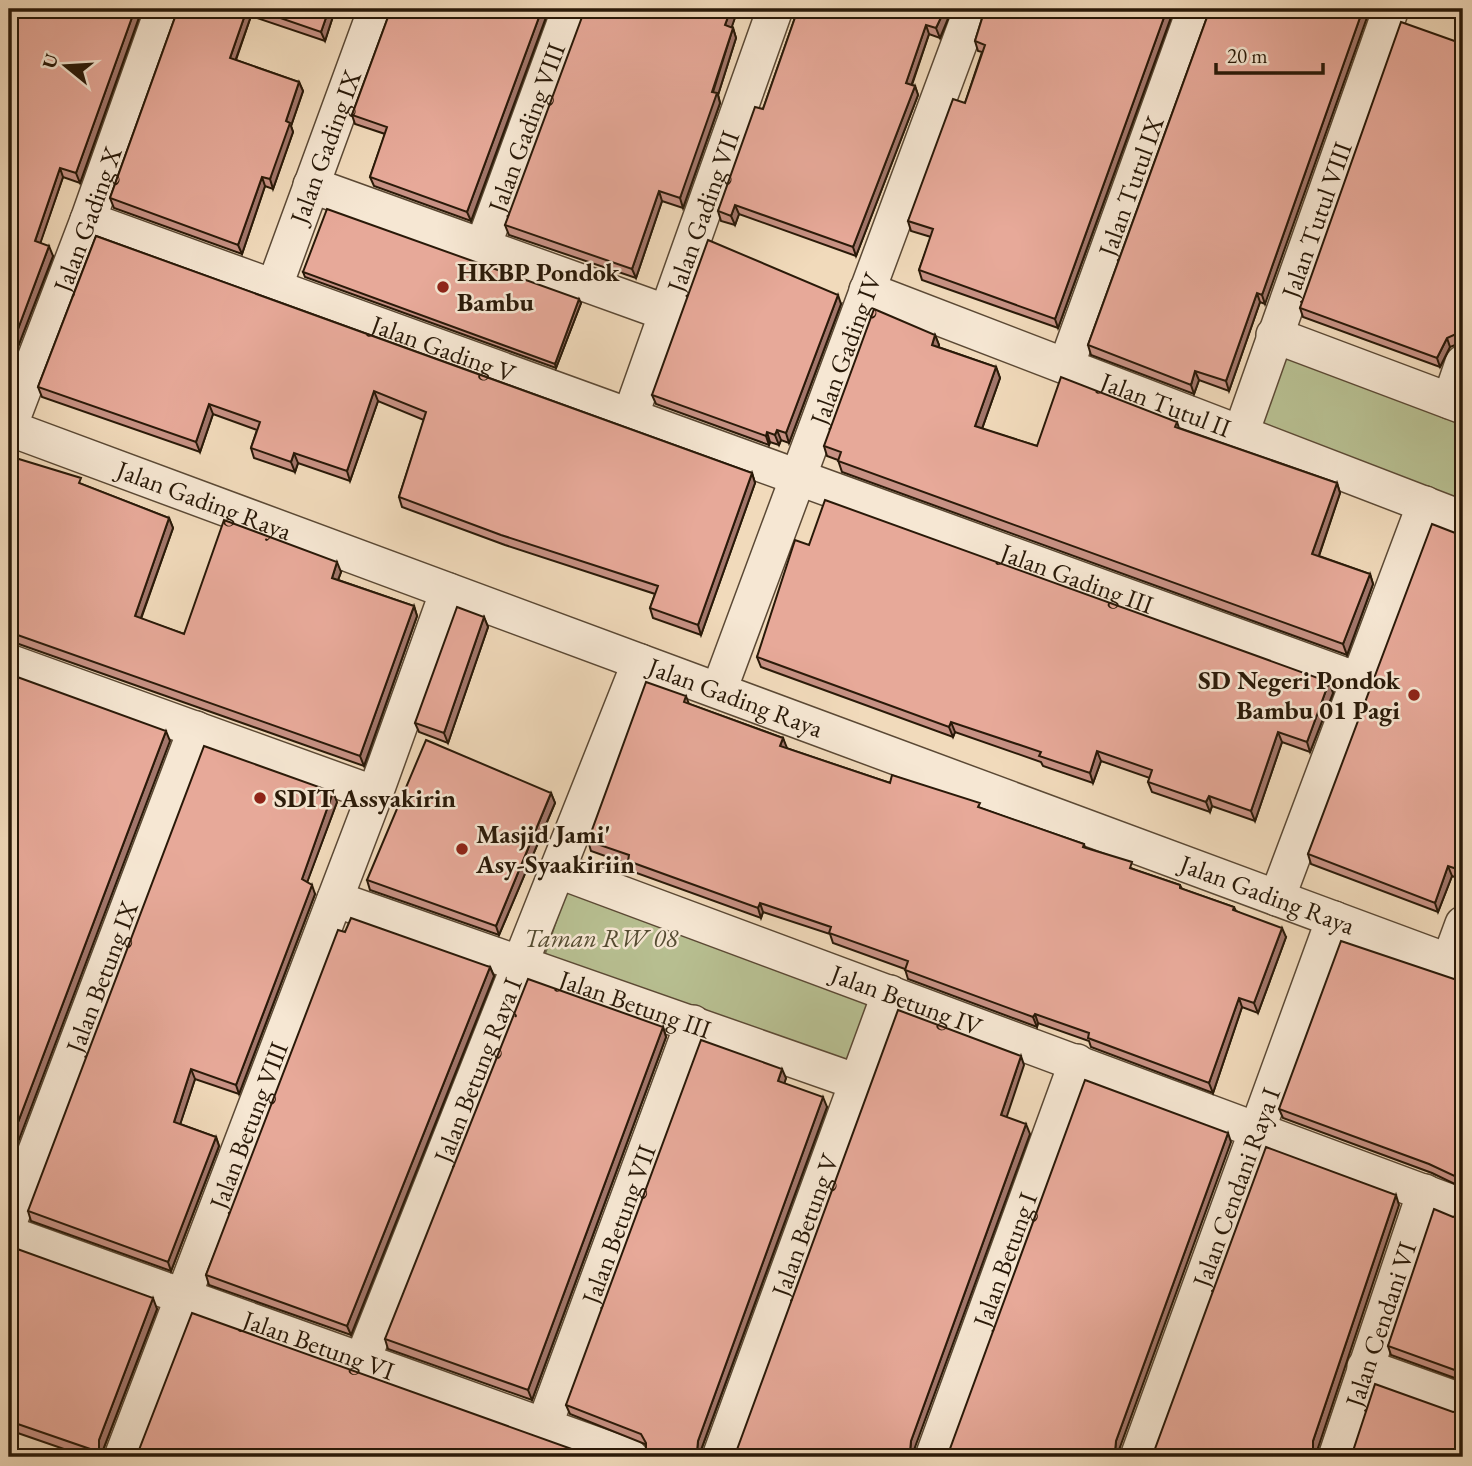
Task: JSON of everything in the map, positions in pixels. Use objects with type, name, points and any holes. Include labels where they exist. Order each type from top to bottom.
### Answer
[{"type":"street","name":"Jalan Gading X","points":[[9,428],[88,220],[163,9]]},
{"type":"street","name":"Jalan Gading IX","points":[[275,285],[376,9]]},
{"type":"street","name":"Jalan Gading VIII","points":[[483,246],[570,9]]},
{"type":"street","name":"Jalan Gading VII","points":[[631,414],[775,9]]},
{"type":"street","name":"Jalan Gading IV","points":[[719,690],[972,9]]},
{"type":"street","name":"Jalan Tutul IX","points":[[1066,366],[1195,9]]},
{"type":"street","name":"Jalan Tutul VIII","points":[[1241,433],[1391,9]]},
{"type":"street","points":[[311,185],[667,313]]},
{"type":"street","name":"Jalan Gading V","points":[[88,220],[275,285],[798,476]]},
{"type":"street","name":"Jalan Tutul II","points":[[867,290],[1463,519]]},
{"type":"street","points":[[1274,335],[1456,403],[1463,363]]},
{"type":"street","name":"Jalan Gading Raya","points":[[9,428],[1456,964]]},
{"type":"street","name":"Jalan Gading III","points":[[798,476],[1357,680]]},
{"type":"street","points":[[1277,898],[1424,505]]},
{"type":"street","name":"Jalan Betung VIII","points":[[122,1457],[375,794],[448,591]]},
{"type":"street","name":"Jalan Betung Raya I","points":[[362,1361],[640,662]]},
{"type":"street","points":[[10,666],[196,729],[375,794]]},
{"type":"street","name":"Jalan Betung IX","points":[[9,1222],[196,729]]},
{"type":"street","name":"Jalan Betung IV","points":[[557,870],[1257,1128],[1463,1207]]},
{"type":"street","name":"Jalan Betung III","points":[[335,899],[520,961],[857,1082]]},
{"type":"street","name":"Jalan Cendani Raya I","points":[[1138,1457],[1334,919]]},
{"type":"street","points":[[1456,964],[1463,924]]},
{"type":"street","name":"Jalan Betung V","points":[[720,1457],[890,993]]},
{"type":"street","name":"Jalan Betung VII","points":[[544,1426],[693,1023]]},
{"type":"street","name":"Jalan Betung I","points":[[933,1457],[1077,1062]]},
{"type":"street","name":"Jalan Cendani VI","points":[[1336,1457],[1425,1192]]},
{"type":"street","name":"Jalan Betung VI","points":[[9,1234],[629,1457]]},
{"type":"street","points":[[1365,1367],[1463,1402]]},
{"type":"green space","points":[[1279,341],[1463,408],[1463,501],[1247,421]]},
{"type":"green space","name":"Taman RW 08","points":[[571,877],[880,993],[854,1074],[541,966]]},
{"type":"building","points":[[9,9],[135,9],[76,173],[60,168],[35,241],[49,246],[9,353]]},
{"type":"building","points":[[178,9],[247,9],[230,58],[299,82],[286,121],[290,123],[270,179],[262,177],[238,245],[110,198]]},
{"type":"building","points":[[254,9],[329,9],[321,32]]},
{"type":"building","points":[[391,9],[542,9],[467,212],[370,177],[387,127],[352,115]]},
{"type":"building","points":[[585,9],[731,9],[725,25],[733,28],[712,92],[717,93],[680,198],[659,191],[632,269],[505,225]]},
{"type":"building","points":[[798,9],[945,9],[936,28],[926,25],[906,83],[915,86],[853,247],[735,205],[731,216],[718,211],[755,107],[763,109]]},
{"type":"building","points":[[985,9],[1167,9],[1055,319],[919,270],[933,229],[908,221],[953,99],[965,103],[985,45],[975,41]]},
{"type":"building","points":[[1210,9],[1363,9],[1262,295],[1257,293],[1226,381],[1195,371],[1191,385],[1088,345]]},
{"type":"building","points":[[1401,22],[1463,44],[1463,334],[1447,338],[1437,358],[1300,308]]},
{"type":"building","name":"HKBP Pondok Bambu","points":[[327,209],[579,299],[555,364],[303,272]]},
{"type":"building","points":[[96,236],[752,473],[698,625],[650,608],[658,586],[501,535],[399,497],[426,412],[374,391],[347,471],[294,453],[291,462],[251,448],[260,422],[209,404],[196,442],[38,387]]},
{"type":"building","points":[[708,240],[838,295],[786,433],[777,430],[775,435],[767,432],[766,436],[652,395]]},
{"type":"building","points":[[874,309],[935,335],[932,345],[996,367],[975,426],[1037,446],[1061,377],[1177,422],[1175,427],[1337,483],[1312,554],[1370,574],[1343,644],[838,461],[841,452],[824,446]]},
{"type":"building","points":[[9,456],[81,478],[79,483],[169,518],[135,616],[184,634],[224,520],[337,562],[332,578],[414,606],[360,756],[9,633]]},
{"type":"building","points":[[825,500],[1329,682],[1307,742],[1278,732],[1251,811],[1209,796],[1206,802],[1148,782],[1152,770],[1097,751],[1090,773],[1039,756],[1041,752],[951,722],[949,727],[757,657],[795,540],[809,545]]},
{"type":"building","name":"SD Negeri Pondok Bambu 01 Pagi","points":[[1432,524],[1463,536],[1463,871],[1448,866],[1435,903],[1308,854]]},
{"type":"building","points":[[457,607],[484,617],[444,733],[415,723]]},
{"type":"building","points":[[9,674],[166,731],[9,1146]]},
{"type":"building","points":[[646,682],[686,696],[684,702],[783,738],[780,746],[890,783],[892,775],[980,803],[978,807],[1084,844],[1083,847],[1132,862],[1130,868],[1180,885],[1180,888],[1282,928],[1254,1003],[1239,998],[1209,1083],[1088,1038],[1089,1033],[1035,1014],[1033,1017],[905,970],[908,961],[829,933],[831,927],[760,903],[758,908],[628,861],[629,855],[588,841]]},
{"type":"building","name":"Masjid Jami' Asy-Syaakiriin","points":[[426,740],[551,793],[496,926],[367,880]]},
{"type":"building","points":[[204,746],[333,792],[302,879],[312,885],[236,1085],[191,1069],[174,1122],[216,1137],[168,1262],[28,1211]]},
{"type":"building","points":[[351,918],[490,967],[347,1326],[206,1275],[338,930],[345,932]]},
{"type":"building","points":[[1341,941],[1463,982],[1463,1180],[1429,1164],[1279,1109]]},
{"type":"building","points":[[528,979],[663,1027],[528,1390],[385,1339]]},
{"type":"building","points":[[898,1010],[1021,1056],[1001,1115],[1026,1124],[911,1441],[910,1452],[913,1457],[733,1457],[735,1455]]},
{"type":"building","points":[[701,1040],[782,1069],[778,1081],[823,1097],[698,1441],[697,1452],[700,1457],[643,1457],[646,1454],[646,1443],[641,1434],[566,1405]]},
{"type":"building","points":[[1085,1080],[1228,1133],[1116,1441],[1115,1452],[1120,1457],[947,1457]]},
{"type":"building","points":[[1266,1147],[1396,1195],[1313,1441],[1316,1457],[1152,1457]]},
{"type":"building","points":[[1434,1209],[1453,1217],[1463,1215],[1463,1373],[1388,1346]]},
{"type":"building","points":[[9,1246],[153,1298],[99,1440],[99,1452],[9,1421]]},
{"type":"building","points":[[192,1313],[594,1457],[135,1457]]},
{"type":"building","points":[[1375,1384],[1453,1412],[1463,1410],[1463,1457],[1350,1457]]},
{"type":"place","name":"HKBP Pondok Bambu","points":[[443,287]]},
{"type":"place","name":"SD Negeri Pondok Bambu 01 Pagi","points":[[1414,695]]},
{"type":"place","name":"SDIT Assyakirin","points":[[260,798]]},
{"type":"place","name":"Masjid Jami' Asy-Syaakiriin","points":[[462,849]]}]
